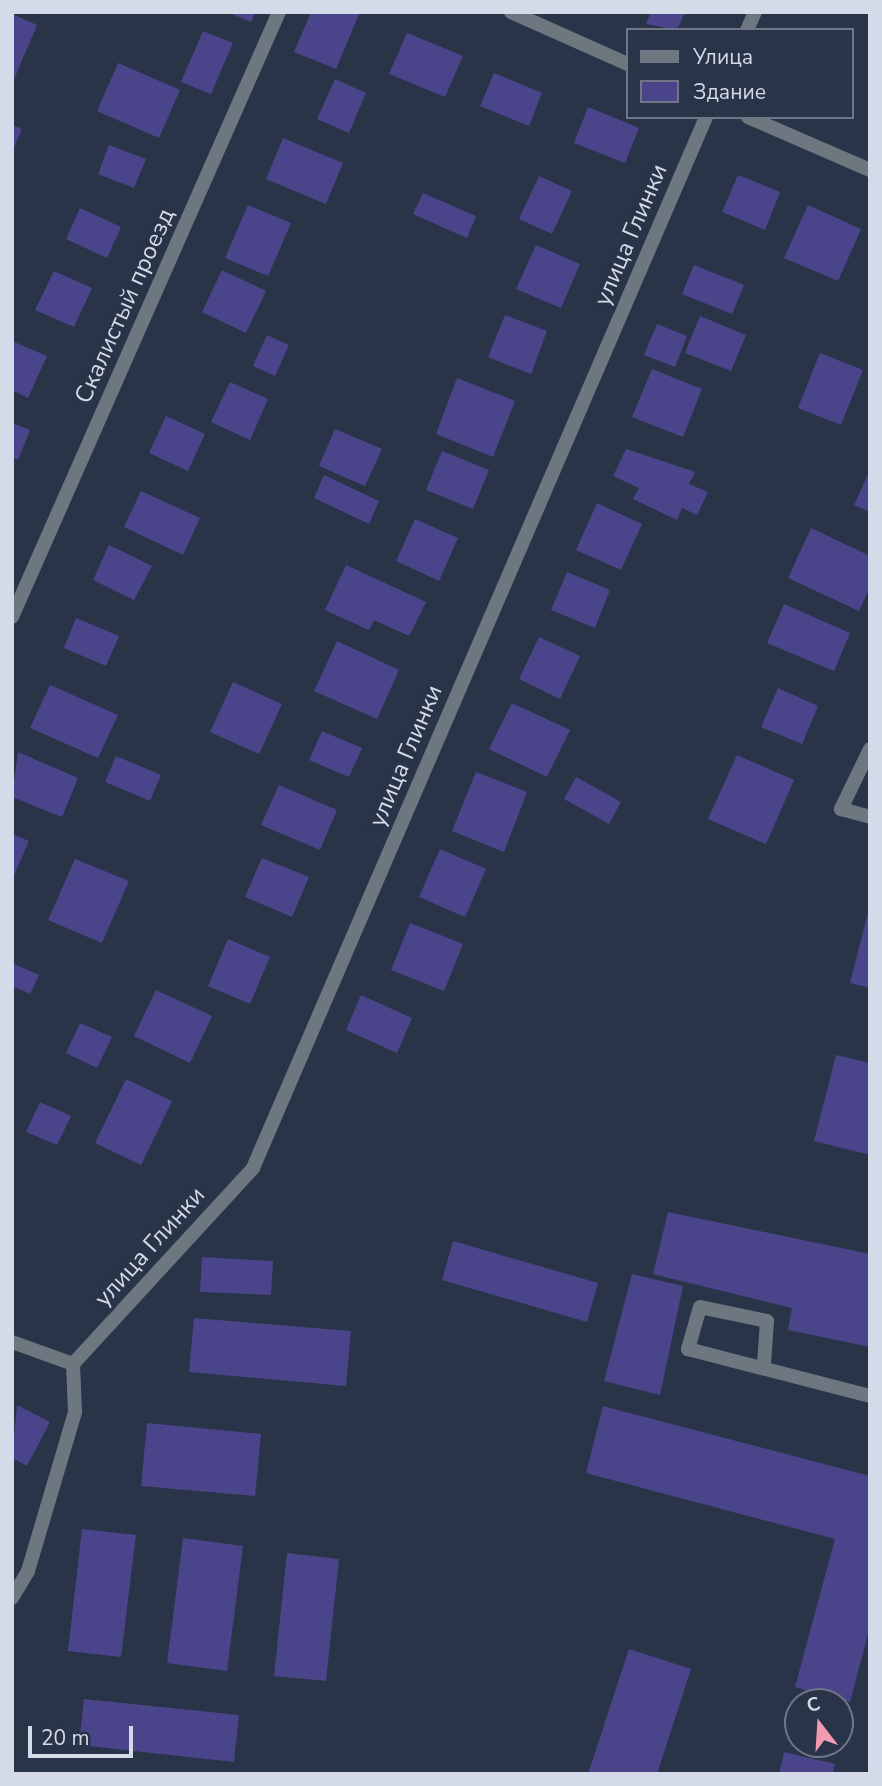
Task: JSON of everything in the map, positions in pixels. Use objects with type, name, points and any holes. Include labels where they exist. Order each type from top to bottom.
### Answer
[{"type":"street","name":"Скалистый проезд","points":[[12,617],[279,12]]},
{"type":"street","points":[[511,12],[626,63]]},
{"type":"street","points":[[748,28],[755,12]]},
{"type":"street","name":"улица Глинки","points":[[74,1364],[253,1168],[705,119]]},
{"type":"street","points":[[753,119],[870,170]]},
{"type":"street","points":[[870,749],[841,809],[870,817]]},
{"type":"street","points":[[764,1364],[766,1321],[700,1307],[688,1349],[764,1364],[870,1396]]},
{"type":"street","points":[[12,1342],[74,1364],[75,1412],[28,1571],[12,1598]]},
{"type":"building","points":[[227,12],[255,12],[251,22]]},
{"type":"building","points":[[311,12],[360,12],[336,69],[294,52]]},
{"type":"building","points":[[651,12],[685,12],[678,28],[646,24]]},
{"type":"building","points":[[12,14],[37,25],[12,84]]},
{"type":"building","points":[[203,31],[233,43],[211,94],[181,82]]},
{"type":"building","points":[[407,33],[463,56],[445,97],[389,74]]},
{"type":"building","points":[[118,63],[180,90],[159,138],[97,111]]},
{"type":"building","points":[[494,73],[542,93],[529,126],[480,106]]},
{"type":"building","points":[[335,79],[366,93],[349,133],[317,119]]},
{"type":"building","points":[[588,107],[639,128],[625,163],[574,143]]},
{"type":"building","points":[[12,125],[22,129],[12,152]]},
{"type":"building","points":[[283,138],[343,163],[326,204],[266,179]]},
{"type":"building","points":[[109,145],[146,159],[134,188],[98,174]]},
{"type":"building","points":[[738,175],[780,192],[765,230],[722,212]]},
{"type":"building","points":[[539,176],[572,191],[552,234],[519,219]]},
{"type":"building","points":[[423,193],[476,216],[467,238],[413,214]]},
{"type":"building","points":[[248,205],[291,223],[268,276],[225,258]]},
{"type":"building","points":[[808,205],[861,229],[838,281],[784,258]]},
{"type":"building","points":[[80,208],[121,227],[107,258],[66,239]]},
{"type":"building","points":[[536,245],[580,264],[561,308],[516,289]]},
{"type":"building","points":[[694,265],[744,285],[732,314],[682,294]]},
{"type":"building","points":[[222,270],[266,291],[246,333],[202,312]]},
{"type":"building","points":[[54,271],[92,288],[74,327],[35,310]]},
{"type":"building","points":[[505,315],[547,331],[531,374],[488,357]]},
{"type":"building","points":[[700,316],[746,335],[731,371],[685,353]]},
{"type":"building","points":[[657,324],[687,336],[675,367],[644,355]]},
{"type":"building","points":[[267,335],[289,345],[275,376],[253,366]]},
{"type":"building","points":[[12,341],[47,356],[28,398],[12,390]]},
{"type":"building","points":[[820,353],[863,370],[841,425],[798,408]]},
{"type":"building","points":[[652,369],[702,389],[683,437],[632,417]]},
{"type":"building","points":[[457,378],[515,401],[493,457],[436,434]]},
{"type":"building","points":[[230,382],[268,399],[250,440],[211,422]]},
{"type":"building","points":[[166,416],[205,434],[188,471],[149,453]]},
{"type":"building","points":[[12,423],[30,430],[18,460],[12,457]]},
{"type":"building","points":[[335,429],[382,449],[365,486],[319,466]]},
{"type":"building","points":[[626,449],[695,472],[689,484],[708,492],[697,515],[682,508],[677,520],[633,499],[639,488],[613,476]]},
{"type":"building","points":[[442,451],[489,470],[473,509],[426,490]]},
{"type":"building","points":[[870,470],[870,512],[854,505]]},
{"type":"building","points":[[324,475],[379,501],[369,524],[314,498]]},
{"type":"building","points":[[141,491],[200,518],[183,555],[124,527]]},
{"type":"building","points":[[597,503],[642,524],[621,570],[576,550]]},
{"type":"building","points":[[415,519],[458,538],[439,581],[396,561]]},
{"type":"building","points":[[811,528],[870,556],[870,587],[859,611],[788,578]]},
{"type":"building","points":[[109,545],[152,566],[134,600],[93,580]]},
{"type":"building","points":[[346,565],[426,602],[409,636],[374,620],[369,630],[325,610]]},
{"type":"building","points":[[567,572],[610,590],[595,628],[551,610]]},
{"type":"building","points":[[784,604],[850,633],[834,671],[767,643]]},
{"type":"building","points":[[76,618],[119,636],[106,666],[64,648]]},
{"type":"building","points":[[539,637],[580,656],[560,699],[519,679]]},
{"type":"building","points":[[337,641],[399,670],[377,719],[314,691]]},
{"type":"building","points":[[233,682],[282,704],[259,754],[210,732]]},
{"type":"building","points":[[50,685],[118,715],[98,758],[30,728]]},
{"type":"building","points":[[778,688],[818,706],[802,744],[761,727]]},
{"type":"building","points":[[512,703],[570,730],[547,777],[489,749]]},
{"type":"building","points":[[322,731],[362,748],[349,777],[309,760]]},
{"type":"building","points":[[18,752],[78,778],[62,817],[12,797]]},
{"type":"building","points":[[737,755],[794,780],[766,844],[708,819]]},
{"type":"building","points":[[116,756],[161,775],[150,801],[105,782]]},
{"type":"building","points":[[476,772],[527,792],[504,852],[452,831]]},
{"type":"building","points":[[576,777],[621,802],[609,824],[564,799]]},
{"type":"building","points":[[279,785],[337,810],[320,850],[261,825]]},
{"type":"building","points":[[12,834],[29,841],[12,880]]},
{"type":"building","points":[[440,849],[486,869],[465,917],[419,897]]},
{"type":"building","points":[[262,858],[309,877],[292,917],[245,897]]},
{"type":"building","points":[[75,859],[129,881],[102,943],[48,920]]},
{"type":"building","points":[[870,909],[870,988],[850,983]]},
{"type":"building","points":[[410,923],[463,944],[444,991],[391,970]]},
{"type":"building","points":[[228,939],[270,957],[250,1004],[208,986]]},
{"type":"building","points":[[12,963],[39,975],[30,994],[12,986]]},
{"type":"building","points":[[156,990],[212,1016],[190,1063],[134,1036]]},
{"type":"building","points":[[361,995],[412,1018],[397,1053],[346,1030]]},
{"type":"building","points":[[80,1023],[112,1037],[97,1068],[66,1053]]},
{"type":"building","points":[[836,1055],[870,1063],[870,1155],[814,1141]]},
{"type":"building","points":[[126,1079],[172,1101],[141,1165],[95,1143]]},
{"type":"building","points":[[40,1102],[71,1116],[57,1145],[26,1132]]},
{"type":"building","points":[[668,1212],[870,1254],[870,1347],[788,1330],[792,1308],[653,1274]]},
{"type":"building","points":[[453,1241],[598,1283],[587,1322],[442,1280]]},
{"type":"building","points":[[202,1257],[273,1261],[271,1295],[200,1292]]},
{"type":"building","points":[[632,1274],[683,1286],[660,1395],[604,1381]]},
{"type":"building","points":[[194,1318],[351,1331],[346,1386],[189,1372]]},
{"type":"building","points":[[17,1405],[50,1422],[27,1466],[12,1458]]},
{"type":"building","points":[[603,1406],[870,1476],[870,1626],[854,1688],[795,1687],[835,1539],[586,1473]]},
{"type":"building","points":[[147,1423],[261,1434],[255,1496],[141,1486]]},
{"type":"building","points":[[82,1529],[136,1535],[121,1657],[68,1651]]},
{"type":"building","points":[[183,1538],[243,1546],[227,1671],[167,1663]]},
{"type":"building","points":[[287,1553],[339,1559],[326,1681],[274,1676]]},
{"type":"building","points":[[629,1649],[691,1669],[657,1774],[588,1774]]},
{"type":"building","points":[[84,1699],[239,1715],[234,1762],[79,1745]]},
{"type":"building","points":[[784,1752],[784,1758],[810,1758],[835,1764],[832,1774],[779,1774]]}]
